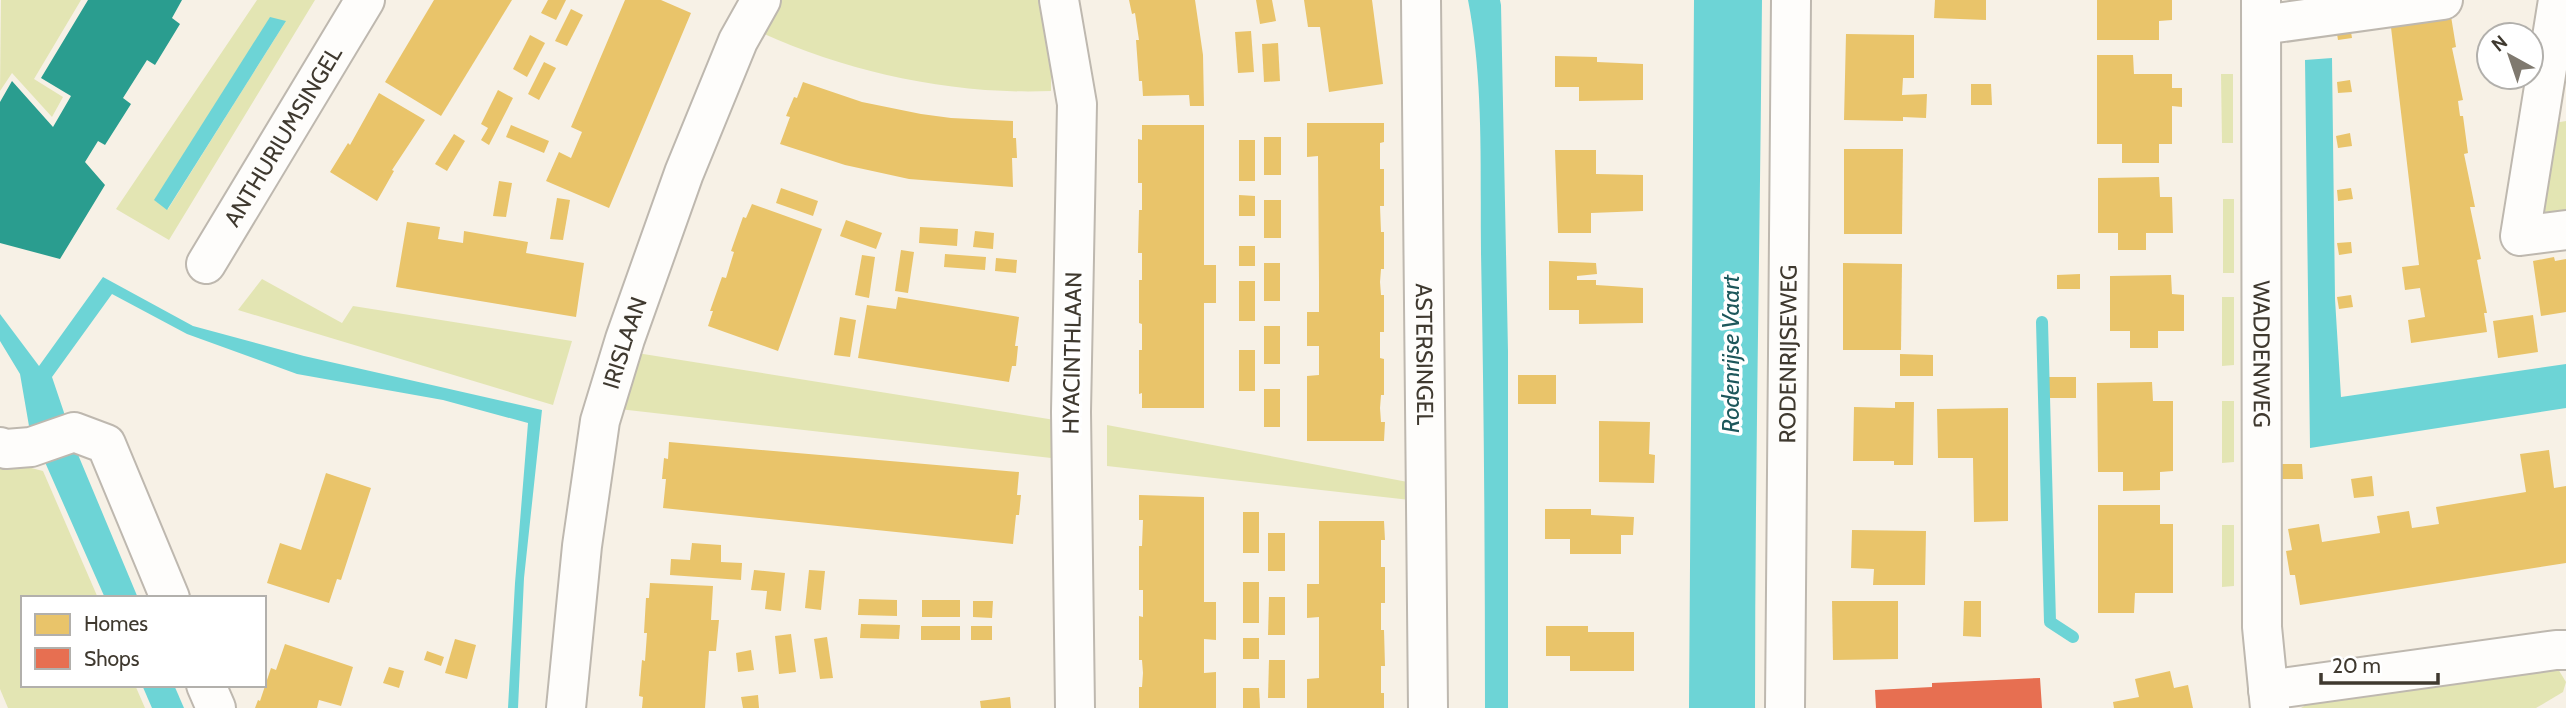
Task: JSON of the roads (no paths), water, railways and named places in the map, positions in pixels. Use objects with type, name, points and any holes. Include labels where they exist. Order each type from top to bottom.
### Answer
[{"type":"street","name":"IRISLAAN","points":[[566,708],[582,546],[600,421],[625,339],[684,173],[738,41],[761,0]]},
{"type":"street","name":"HYACINTHLAAN","points":[[1059,0],[1077,104],[1071,412],[1075,708]]},
{"type":"street","name":"ASTERSINGEL","points":[[1421,0],[1428,708]]},
{"type":"street","name":"RODENRIJSEWEG","points":[[1785,708],[1791,0]]},
{"type":"street","points":[[2261,13],[2443,0]]},
{"type":"street","points":[[2558,0],[2520,236],[2566,230]]},
{"type":"street","name":"ANTHURIUMSINGEL","points":[[206,264],[357,3]]},
{"type":"street","name":"WADDENWEG","points":[[2261,13],[2262,627],[2269,699]]},
{"type":"street","points":[[15,447],[90,438],[169,596]]},
{"type":"street","points":[[2269,699],[2566,650]]},
{"type":"street","points":[[207,687],[216,708]]},
{"type":"water","points":[[1468,0],[1500,0],[1501,5],[1508,351],[1508,708],[1485,708],[1480,126],[1477,62]]},
{"type":"water","name":"Rodenrijse Vaart","points":[[1694,0],[1762,0],[1755,708],[1689,708]]},
{"type":"water","points":[[270,17],[286,21],[167,210],[154,200]]},
{"type":"water","points":[[2332,58],[2335,299],[2341,397],[2566,364],[2566,408],[2310,448],[2305,60]]},
{"type":"water","points":[[103,277],[193,326],[304,356],[542,410],[524,578],[518,708],[508,708],[528,423],[443,400],[297,374],[187,334],[112,294],[52,377],[79,457],[137,596],[104,596],[29,426],[20,374],[0,341],[0,314],[39,366]]},
{"type":"water","points":[[143,687],[175,687],[184,708],[152,708]]},
{"type":"waterway","points":[[2042,322],[2050,622],[2073,637]]}]
